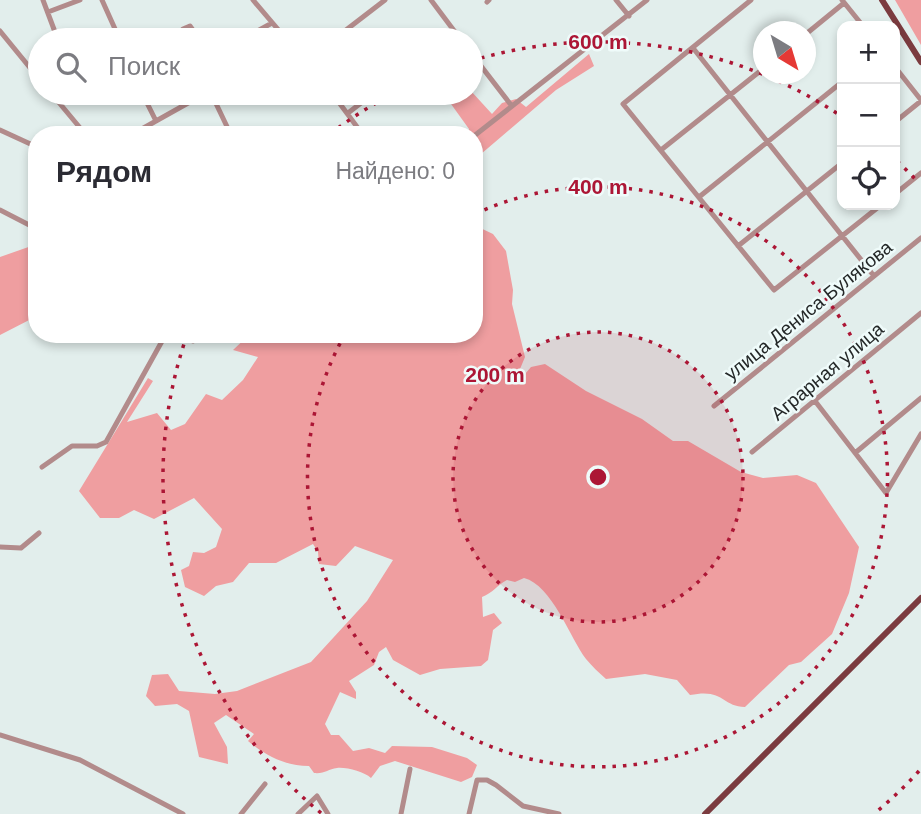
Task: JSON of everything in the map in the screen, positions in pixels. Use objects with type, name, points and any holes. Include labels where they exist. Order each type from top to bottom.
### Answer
[{"type":"main road","points":[[882,0],[921,62]]},
{"type":"main road","points":[[705,814],[921,598]]},
{"type":"street","points":[[43,0],[53,28]]},
{"type":"street","points":[[47,12],[80,0]]},
{"type":"street","points":[[102,0],[115,28]]},
{"type":"street","points":[[253,0],[276,28]]},
{"type":"street","points":[[349,28],[385,0]]},
{"type":"street","points":[[431,0],[452,28]]},
{"type":"street","points":[[616,0],[629,16]]},
{"type":"street","points":[[483,128],[647,0]]},
{"type":"street","points":[[751,0],[624,104],[774,290],[875,210]]},
{"type":"street","points":[[816,25],[843,1],[859,21]]},
{"type":"street","points":[[263,28],[272,23]]},
{"type":"street","points":[[0,31],[28,66]]},
{"type":"street","points":[[0,40],[8,42]]},
{"type":"street","points":[[693,48],[874,276]]},
{"type":"street","points":[[483,69],[511,105]]},
{"type":"street","points":[[900,74],[921,101],[900,118]]},
{"type":"street","points":[[661,150],[753,77]]},
{"type":"street","points":[[699,197],[840,84]]},
{"type":"street","points":[[62,105],[79,126]]},
{"type":"street","points":[[148,105],[156,121]]},
{"type":"street","points":[[147,126],[186,105]]},
{"type":"street","points":[[215,105],[226,126]]},
{"type":"street","points":[[342,105],[357,126]]},
{"type":"street","points":[[348,113],[358,105]]},
{"type":"street","points":[[0,130],[28,143]]},
{"type":"street","points":[[738,246],[837,167]]},
{"type":"street","points":[[900,190],[921,173]]},
{"type":"street","points":[[0,210],[28,224]]},
{"type":"street","name":"улица Дениса Булякова","points":[[714,406],[921,238]]},
{"type":"street","name":"Аграрная улица","points":[[752,452],[921,313]]},
{"type":"street","points":[[42,467],[72,446],[97,446],[106,442],[161,343]]},
{"type":"street","points":[[855,453],[921,398]]},
{"type":"street","points":[[815,401],[886,493],[921,434]]},
{"type":"street","points":[[0,547],[20,548],[39,534]]},
{"type":"street","points":[[0,736],[80,760],[183,814]]},
{"type":"street","points":[[401,814],[410,769]]},
{"type":"street","points":[[469,814],[477,780],[486,780],[496,785],[523,806],[559,814]]},
{"type":"street","points":[[241,814],[265,784]]},
{"type":"street","points":[[298,814],[317,796],[328,814]]},
{"type":"shaded area","points":[[895,0],[921,0],[921,45]]},
{"type":"shaded area","points":[[589,54],[594,66],[556,90],[483,152],[483,126],[467,126],[452,105],[483,104],[492,114],[502,103],[516,99],[526,107]]},
{"type":"shaded area","points":[[483,229],[493,234],[506,251],[513,290],[512,304],[525,357],[520,369],[525,374],[531,367],[545,364],[586,391],[642,419],[673,441],[688,441],[741,472],[763,478],[797,475],[816,483],[859,547],[849,593],[832,634],[801,662],[789,665],[745,707],[737,706],[716,695],[690,695],[677,680],[645,674],[606,679],[586,659],[560,613],[543,591],[524,578],[515,582],[507,580],[482,597],[483,617],[494,613],[502,623],[493,630],[488,660],[481,666],[440,669],[420,675],[393,660],[386,647],[379,652],[374,665],[349,681],[356,692],[356,699],[340,692],[325,724],[331,735],[339,735],[353,751],[369,748],[385,753],[392,746],[432,747],[467,758],[477,765],[472,777],[461,782],[395,761],[380,766],[371,778],[360,772],[341,768],[314,773],[309,766],[284,762],[262,751],[248,741],[254,734],[226,715],[214,723],[227,747],[228,764],[199,757],[189,711],[177,704],[155,706],[146,696],[152,675],[168,674],[179,691],[215,694],[237,691],[311,662],[367,601],[393,560],[355,546],[336,566],[319,564],[318,552],[313,544],[276,563],[249,563],[233,582],[216,586],[204,596],[185,587],[181,570],[189,566],[193,552],[204,553],[216,547],[222,529],[194,498],[154,519],[134,510],[119,518],[100,518],[79,491],[148,378],[153,381],[127,422],[157,413],[171,430],[185,424],[206,394],[222,400],[243,380],[258,357],[233,350],[240,343],[483,343]]},
{"type":"shaded area","points":[[28,247],[28,321],[0,335],[0,257]]}]
